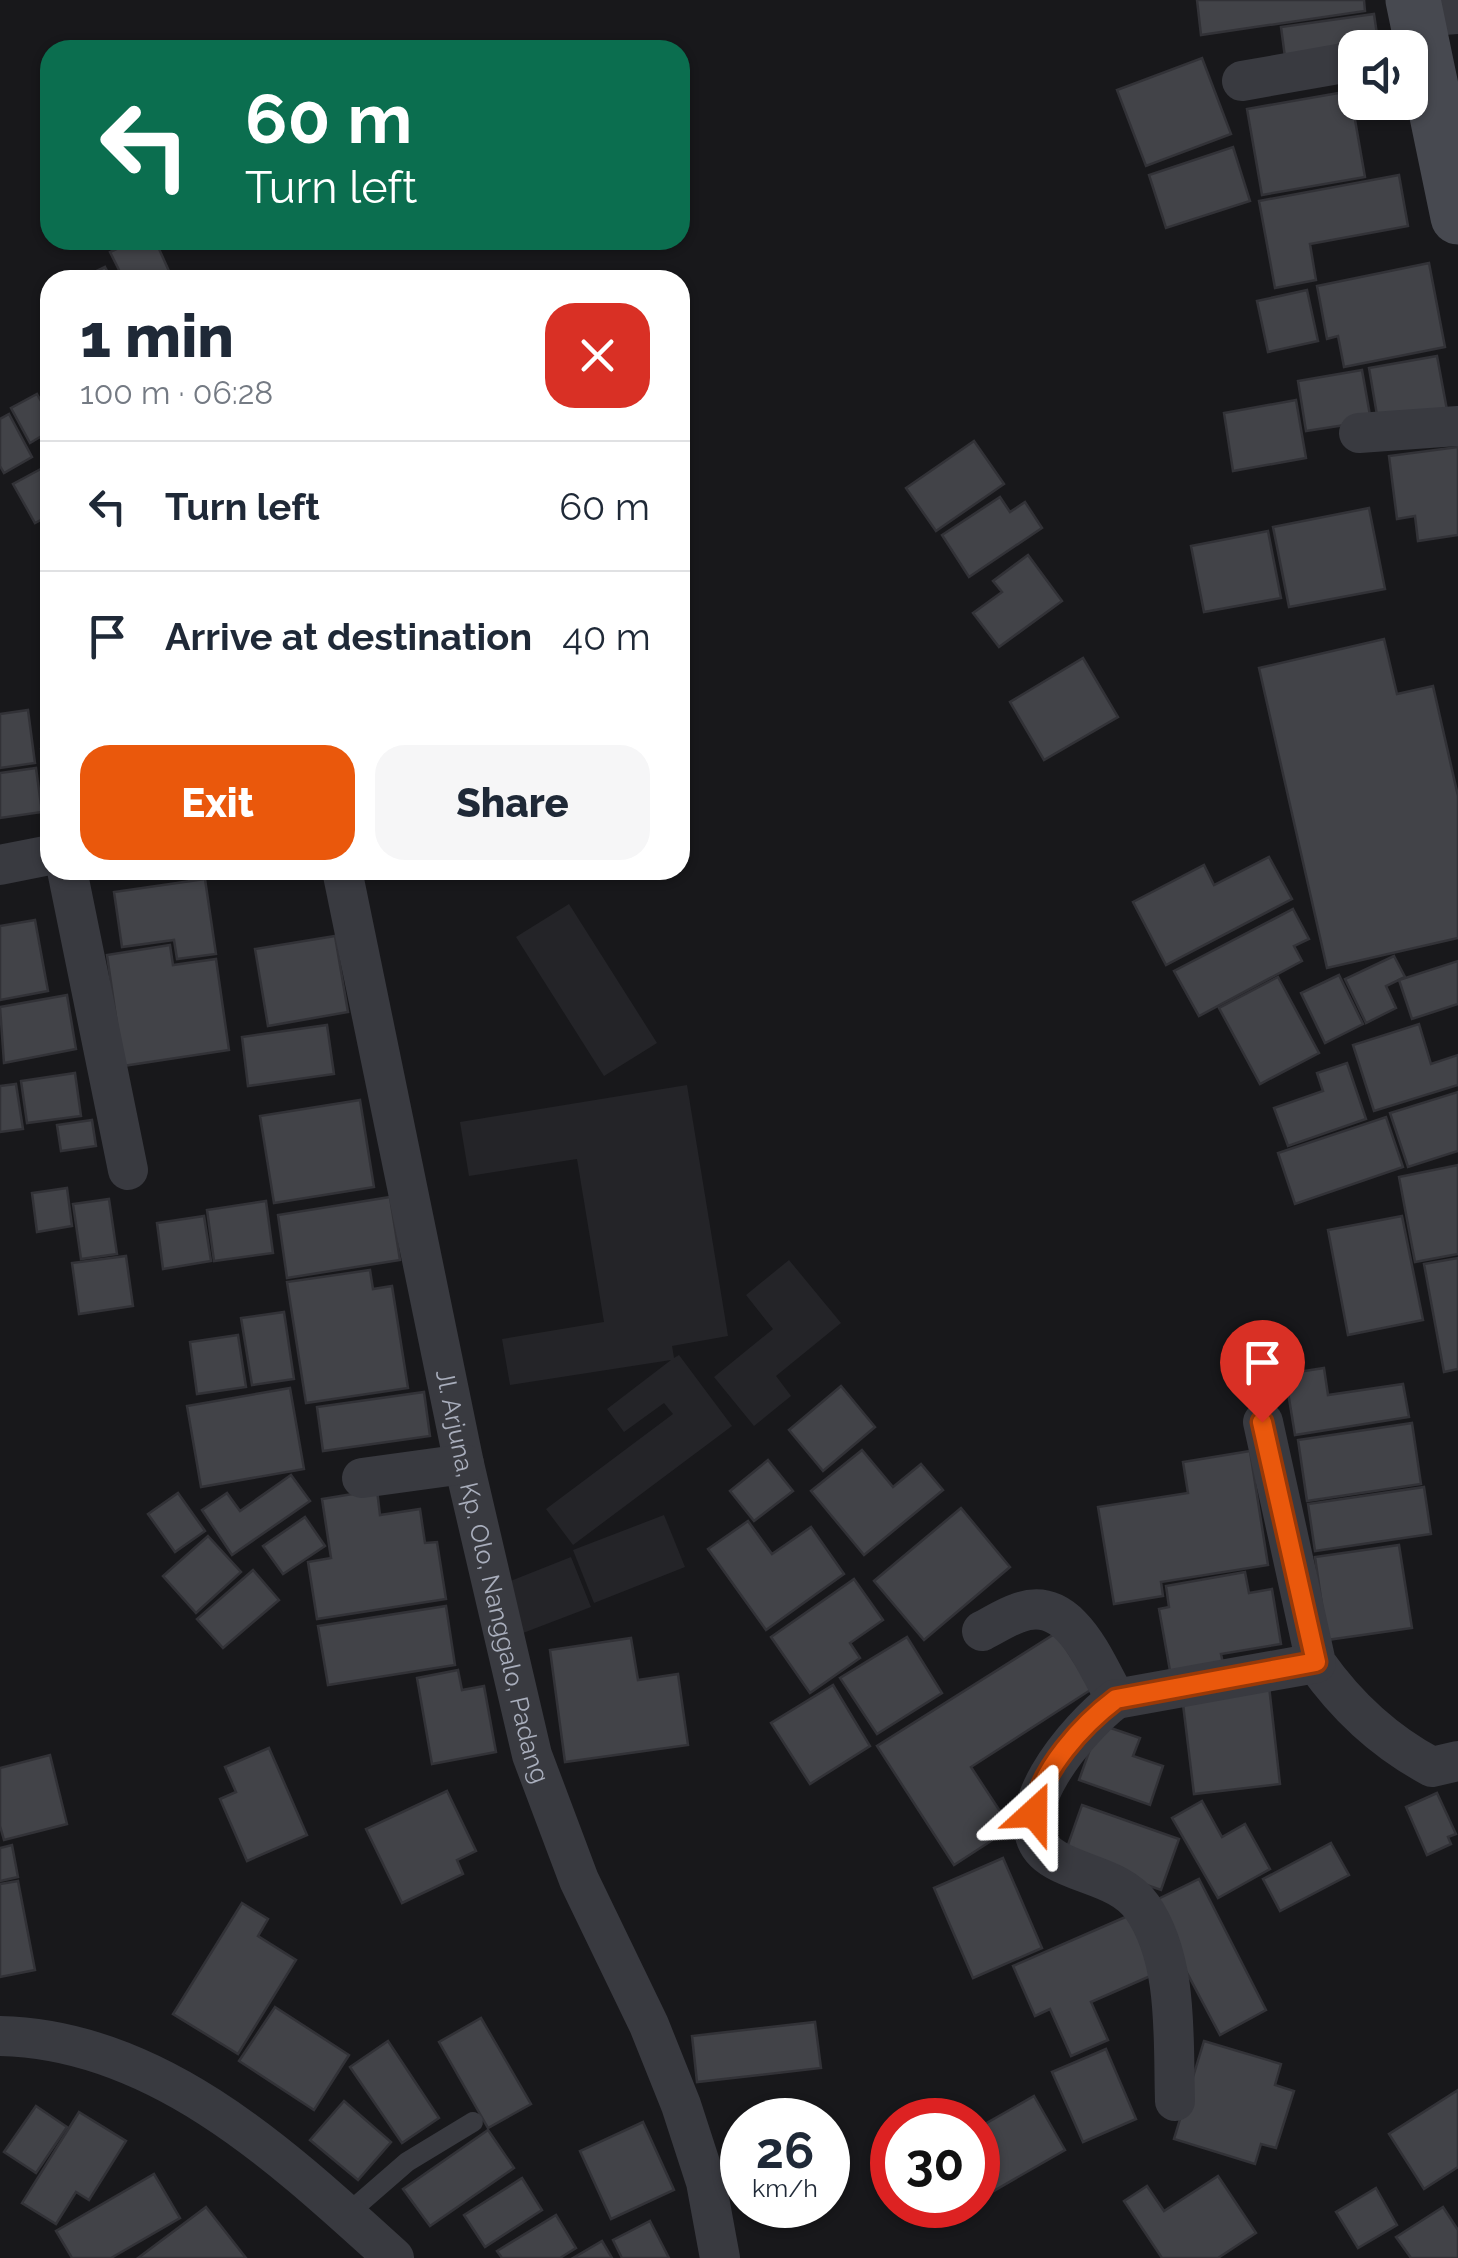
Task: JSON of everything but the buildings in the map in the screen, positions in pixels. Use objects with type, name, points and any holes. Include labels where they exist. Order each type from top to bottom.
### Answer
[{"type":"main road","points":[[1424,26],[1457,207]]},
{"type":"street","points":[[1242,82],[1338,64]]},
{"type":"street","points":[[1359,433],[1458,426]]},
{"type":"street","points":[[0,864],[40,857]]},
{"type":"street","points":[[69,880],[128,1170]]},
{"type":"street","name":"Jl. Arjuna, Kp. Olo, Nanggalo, Padang","points":[[344,880],[464,1464],[532,1755],[579,1880],[649,2026],[681,2105],[706,2182],[720,2258]]},
{"type":"street","points":[[1262,1422],[1316,1662],[1336,1692],[1403,1752],[1432,1767],[1458,1761]]},
{"type":"street","points":[[362,1478],[464,1464]]},
{"type":"street","points":[[982,1630],[1021,1611],[1052,1611],[1070,1623],[1116,1699]]},
{"type":"street","points":[[1175,2101],[1166,1966],[1151,1922],[1126,1890],[1054,1859],[1043,1849],[1034,1827],[1035,1802],[1050,1774],[1098,1713],[1116,1699],[1316,1662]]},
{"type":"street","points":[[0,2036],[67,2044],[102,2054],[205,2104],[346,2215],[394,2258]]},
{"type":"lane","points":[[346,2215],[407,2162],[473,2122]]},
{"type":"shaded area","points":[[569,904],[657,1043],[604,1076],[516,937]]},
{"type":"shaded area","points":[[687,1085],[728,1336],[672,1346],[674,1358],[679,1355],[732,1426],[573,1545],[546,1509],[673,1414],[664,1403],[624,1432],[607,1409],[671,1360],[510,1385],[502,1339],[604,1322],[577,1159],[469,1176],[460,1122]]},
{"type":"shaded area","points":[[789,1260],[841,1323],[776,1376],[791,1396],[754,1426],[714,1377],[773,1329],[746,1295]]},
{"type":"shaded area","points":[[664,1515],[685,1567],[594,1603],[573,1550]]},
{"type":"shaded area","points":[[571,1557],[591,1607],[523,1633],[503,1584]]},
{"type":"route","points":[[1034,1813],[1035,1802],[1067,1750],[1098,1713],[1116,1699],[1316,1662],[1262,1422]]}]
